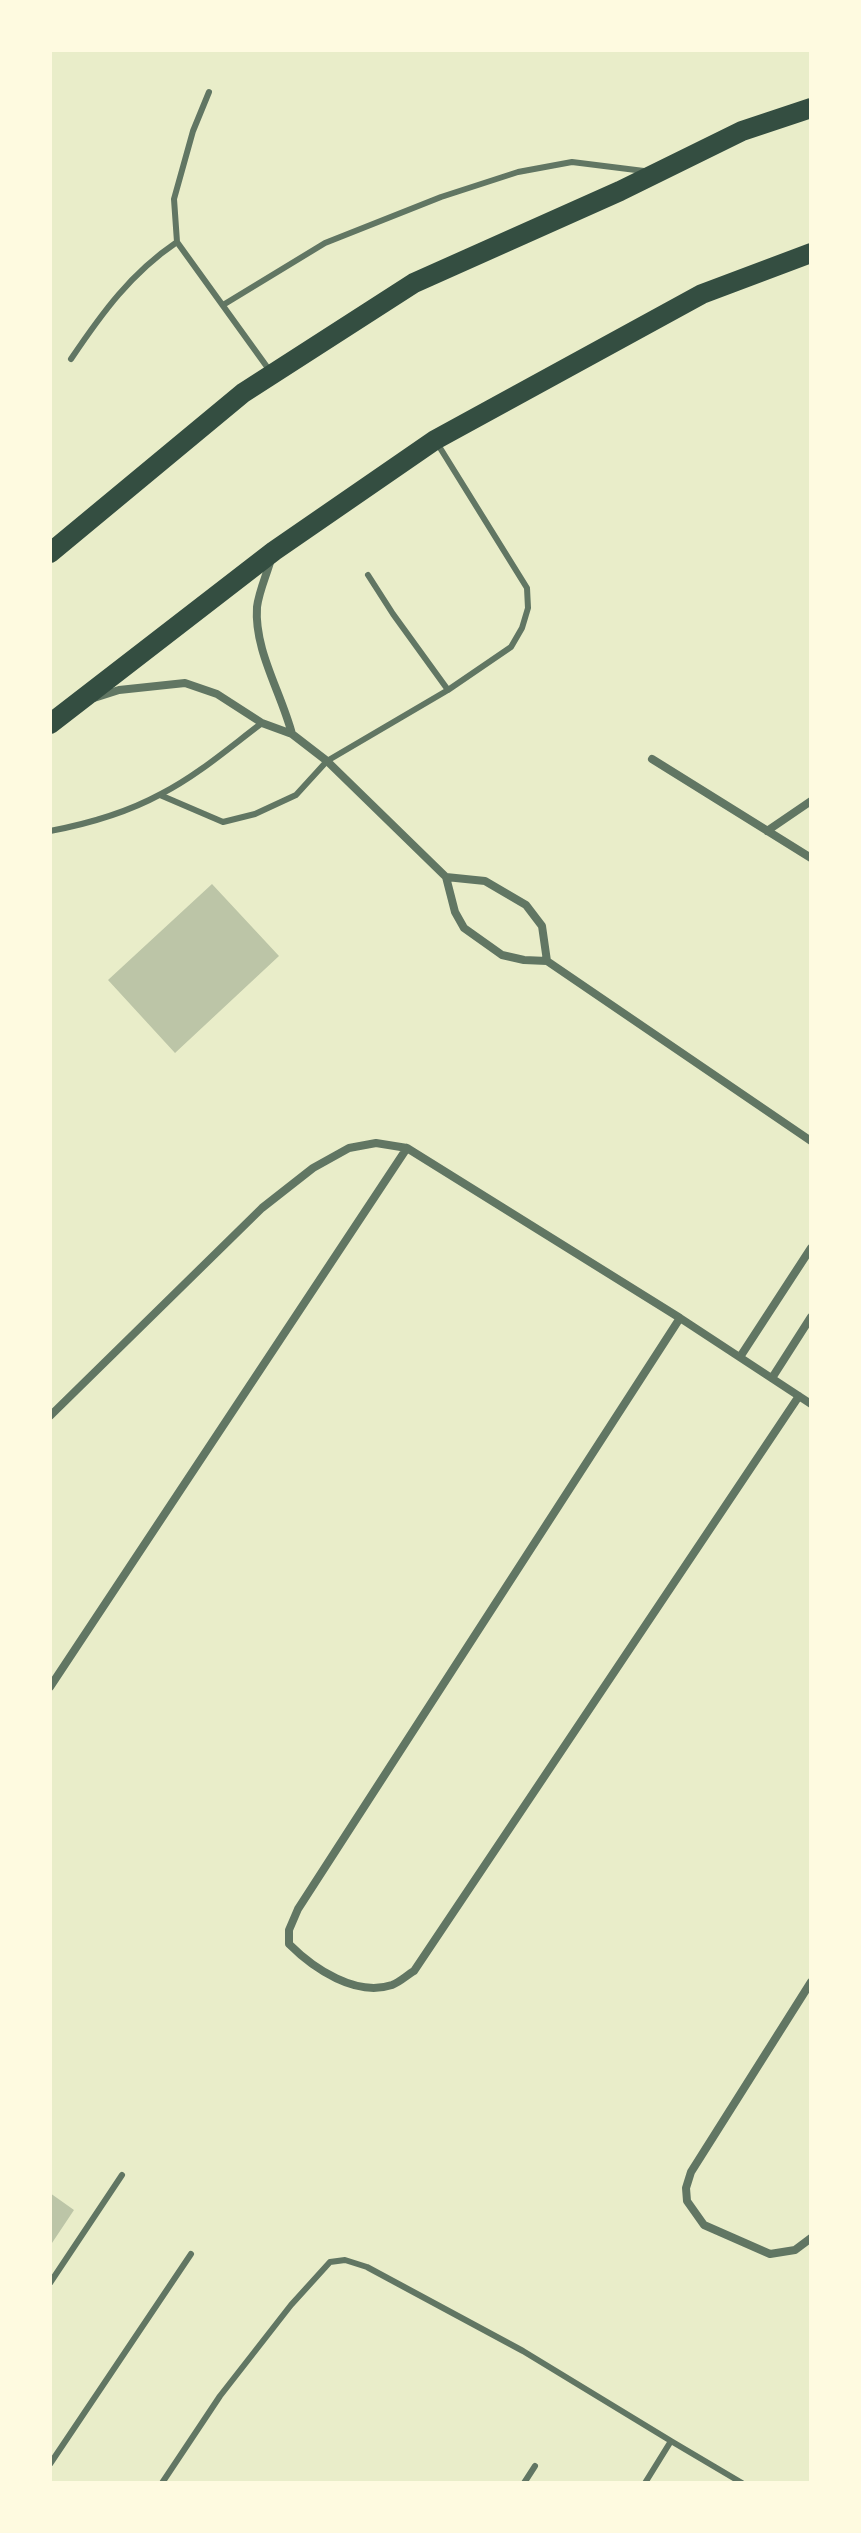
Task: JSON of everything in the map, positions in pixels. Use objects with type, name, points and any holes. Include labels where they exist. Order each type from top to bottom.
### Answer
[{"type":"main road","points":[[50,553],[231,403],[414,283],[658,173],[742,131],[811,108]]},
{"type":"main road","points":[[50,724],[274,551],[435,440],[702,294],[811,253]]},
{"type":"street","points":[[274,551],[257,606],[259,637],[292,734]]},
{"type":"street","points":[[70,706],[119,690],[185,683],[217,694],[262,723],[292,734],[327,761],[446,877],[455,912],[464,928],[502,955],[547,961],[811,1141]]},
{"type":"street","points":[[652,759],[811,858]]},
{"type":"street","points":[[767,831],[811,801]]},
{"type":"street","points":[[446,877],[485,881],[526,905],[542,926],[547,961]]},
{"type":"street","points":[[50,1416],[262,1208],[313,1168],[349,1148],[376,1143],[407,1148],[680,1318],[811,1404]]},
{"type":"street","points":[[50,1687],[407,1148]]},
{"type":"street","points":[[740,1357],[811,1248]]},
{"type":"street","points":[[772,1378],[811,1317]]},
{"type":"street","points":[[680,1318],[298,1909],[289,1930],[289,1944],[304,1959],[345,1983],[372,1988],[393,1984],[414,1971],[799,1396]]},
{"type":"street","points":[[811,1982],[691,2172],[686,2188],[687,2201],[704,2225],[770,2254],[795,2250],[811,2238]]},
{"type":"lane","points":[[209,92],[193,131],[174,199],[177,242],[272,374]]},
{"type":"lane","points":[[223,305],[325,243],[441,197],[518,172],[572,162],[658,173]]},
{"type":"lane","points":[[71,359],[108,306],[150,260],[177,242]]},
{"type":"lane","points":[[160,795],[223,822],[255,814],[296,795],[327,761],[448,690],[511,647],[522,628],[528,608],[527,588],[435,440]]},
{"type":"lane","points":[[368,575],[448,690]]},
{"type":"lane","points":[[50,831],[118,812],[160,795],[262,723]]},
{"type":"lane","points":[[50,2283],[122,2175]]},
{"type":"lane","points":[[50,2464],[191,2254]]},
{"type":"lane","points":[[162,2483],[220,2396],[291,2305],[330,2262],[345,2260],[367,2267],[523,2351],[742,2483]]},
{"type":"lane","points":[[645,2483],[671,2441]]},
{"type":"lane","points":[[524,2483],[535,2466]]},
{"type":"building","points":[[212,884],[279,956],[175,1053],[108,980]]},
{"type":"building","points":[[50,2193],[74,2210],[50,2246]]}]
